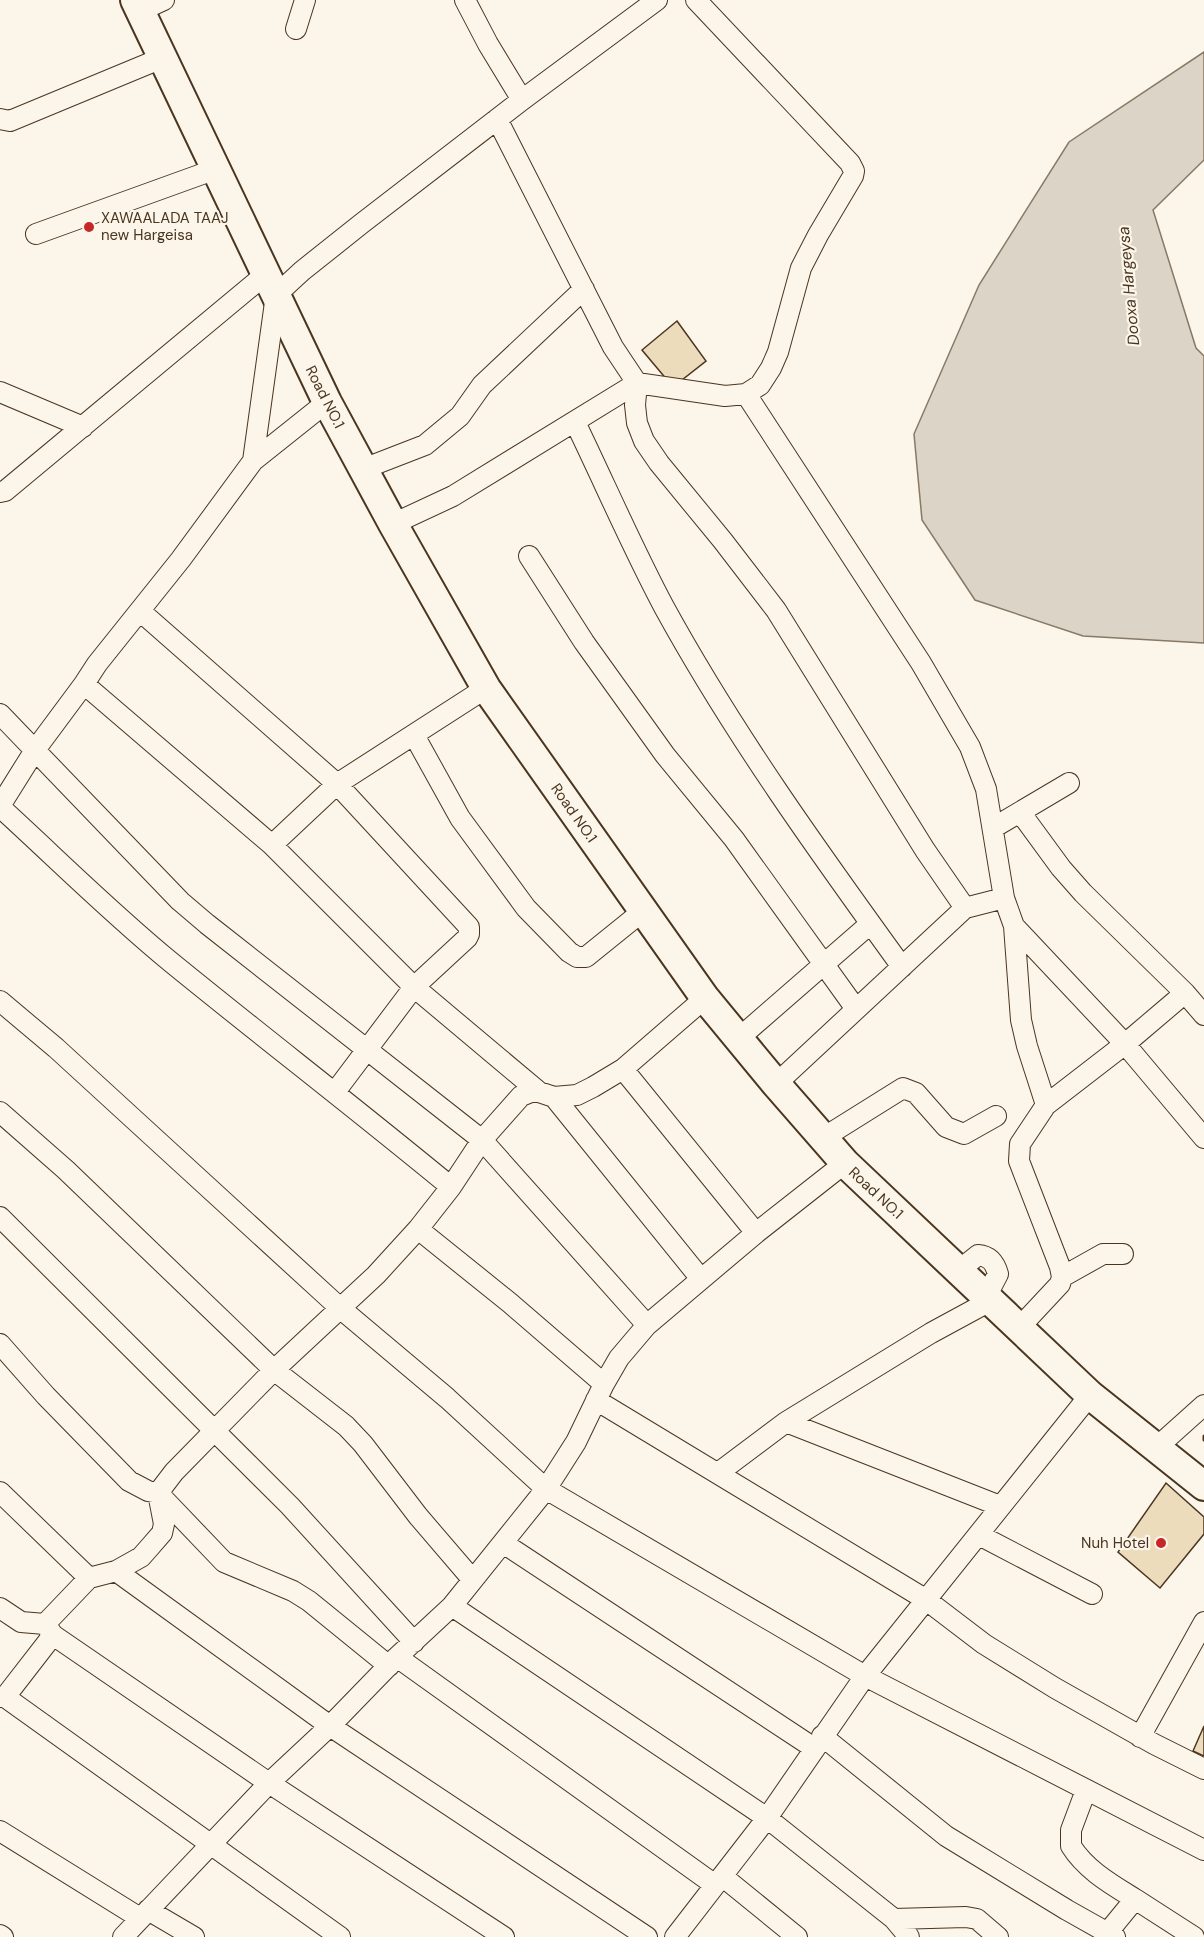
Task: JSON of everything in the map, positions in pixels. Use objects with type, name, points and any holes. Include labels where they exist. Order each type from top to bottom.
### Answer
[{"type":"highway","name":"Road NO.1","points":[[146,4],[162,58],[327,402],[393,524],[486,688],[705,998],[844,1163],[1090,1395],[1204,1486]]},
{"type":"street","points":[[296,29],[305,0]]},
{"type":"street","points":[[465,0],[488,44],[522,100]]},
{"type":"street","points":[[0,492],[5,491],[83,427],[271,285],[302,271],[497,119],[657,0]]},
{"type":"street","points":[[393,524],[453,496],[637,383],[725,396],[746,394],[760,385],[771,368],[778,352],[801,268],[854,171],[850,163],[696,0]]},
{"type":"street","points":[[0,120],[10,121],[162,58]]},
{"type":"street","points":[[497,119],[613,347],[637,383],[635,405],[637,423],[644,441],[776,610],[926,850],[966,908]]},
{"type":"street","points":[[36,234],[216,169]]},
{"type":"street","points":[[253,461],[271,285]]},
{"type":"street","points":[[363,468],[425,445],[460,417],[482,385],[584,289]]},
{"type":"street","points":[[0,392],[83,427]]},
{"type":"street","points":[[746,394],[921,663],[970,747],[986,789],[1004,898],[1014,926],[1021,1020],[1046,1105]]},
{"type":"street","points":[[327,402],[253,461],[181,559],[97,664],[35,750],[0,807],[115,914],[171,962],[452,1187]]},
{"type":"street","points":[[575,422],[663,605],[711,689],[775,787],[902,967]]},
{"type":"street","points":[[529,556],[584,642],[664,755],[734,839],[856,1010]]},
{"type":"street","points":[[140,611],[337,784],[469,927],[467,938],[414,987],[335,1092]]},
{"type":"street","points":[[84,684],[272,845],[414,987],[547,1095],[701,1279]]},
{"type":"street","points":[[272,845],[337,784],[486,688]]},
{"type":"street","points":[[0,714],[180,901],[482,1140],[647,1325]]},
{"type":"street","points":[[414,735],[460,818],[526,908],[568,952],[577,957],[586,957],[643,911]]},
{"type":"street","points":[[993,828],[1069,783]]},
{"type":"street","points":[[1020,812],[1061,868],[1083,893],[1185,993],[1204,1015]]},
{"type":"street","points":[[776,1084],[966,908],[1004,898]]},
{"type":"street","points":[[738,1039],[870,924]]},
{"type":"street","points":[[1014,926],[1125,1044],[1204,1138]]},
{"type":"street","points":[[1019,1328],[1060,1284],[1062,1276],[1019,1161],[1020,1144],[1046,1105],[1125,1044],[1185,993]]},
{"type":"street","points":[[340,1937],[2,1697],[89,1578],[116,1570],[141,1557],[162,1533],[164,1524],[158,1493],[174,1472],[274,1370],[376,1275],[418,1229],[452,1187],[482,1140],[521,1096],[531,1092],[547,1095],[577,1095],[593,1087],[623,1069],[705,998]]},
{"type":"street","points":[[0,1001],[56,1048],[340,1308],[447,1398],[546,1490],[865,1676],[1204,1850]]},
{"type":"street","points":[[623,1069],[756,1233]]},
{"type":"street","points":[[823,1138],[903,1088],[916,1093],[946,1127],[964,1134],[996,1116]]},
{"type":"street","points":[[0,1112],[66,1170],[274,1370],[326,1409],[363,1444],[418,1516],[472,1580]]},
{"type":"street","points":[[123,1937],[269,1783],[452,1606],[546,1490],[576,1442],[619,1358],[647,1325],[756,1233],[844,1163]]},
{"type":"street","points":[[0,1217],[290,1506],[414,1642]]},
{"type":"street","points":[[418,1229],[510,1303],[600,1392],[718,1473],[926,1599],[984,1644],[1140,1737],[1204,1769]]},
{"type":"street","points":[[1062,1276],[1103,1254],[1123,1254]]},
{"type":"street","points":[[718,1473],[786,1422],[988,1299]]},
{"type":"street","points":[[0,1344],[46,1396],[129,1480],[138,1487],[158,1493],[224,1562],[309,1601],[797,1937]]},
{"type":"street","points":[[675,1937],[767,1818],[865,1676],[1090,1395]]},
{"type":"street","points":[[1156,1448],[1204,1405]]},
{"type":"street","points":[[786,1422],[1000,1506]]},
{"type":"street","points":[[0,1492],[89,1578]]},
{"type":"street","points":[[979,1535],[1092,1594]]},
{"type":"street","points":[[503,1543],[818,1742],[946,1836],[1067,1910],[1112,1934],[1134,1899]]},
{"type":"street","points":[[116,1570],[330,1726],[648,1937]]},
{"type":"street","points":[[452,1606],[767,1818],[894,1919],[909,1937]]},
{"type":"street","points":[[0,1608],[21,1622],[49,1630],[269,1783],[504,1937]]},
{"type":"street","points":[[1140,1737],[1204,1622]]},
{"type":"street","points":[[1086,1790],[1071,1830],[1071,1846],[1101,1878],[1194,1937]]},
{"type":"street","points":[[0,1831],[144,1914],[194,1937]]},
{"type":"street","points":[[894,1919],[966,1917],[977,1919],[998,1937]]},
{"type":"water","name":"Dooxa Hargeysa","points":[[1204,52],[1204,160],[1153,210],[1196,348],[1204,356],[1204,643],[1083,636],[975,600],[922,520],[914,434],[979,285],[1069,142]]},
{"type":"building","points":[[677,321],[706,361],[673,387],[642,350]]},
{"type":"building","name":"Nuh Hotel","points":[[1166,1483],[1204,1517],[1204,1534],[1160,1588],[1118,1552]]},
{"type":"building","points":[[1204,1726],[1204,1756],[1193,1751]]},
{"type":"place","name":"XAWAALADA TAAJ new Hargeisa","points":[[89,227]]},
{"type":"place","name":"Nuh Hotel","points":[[1161,1543]]}]
